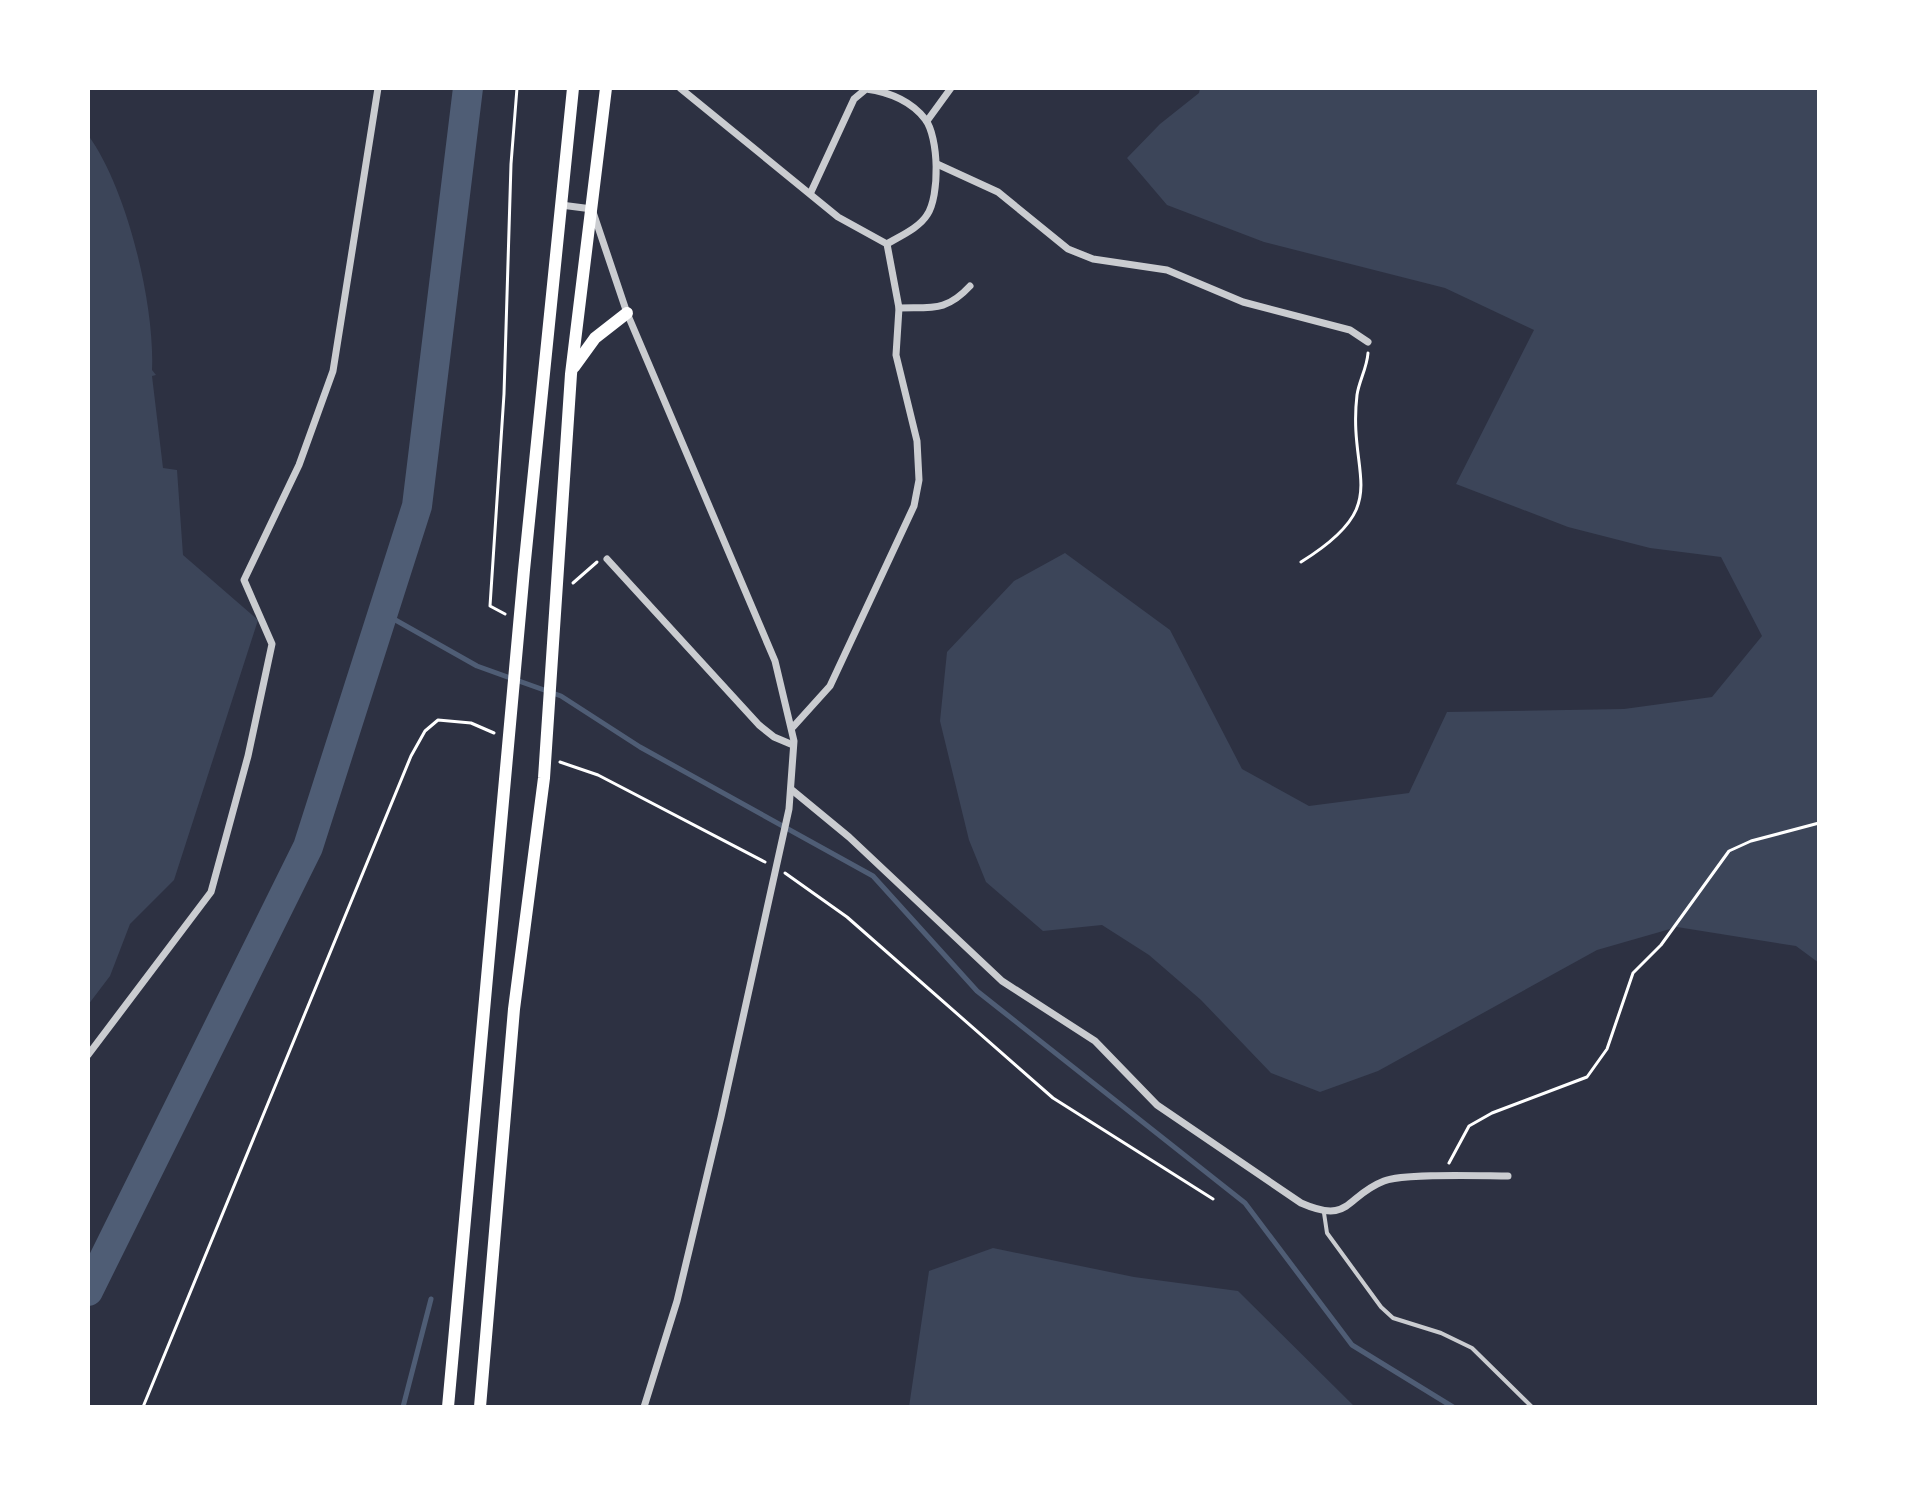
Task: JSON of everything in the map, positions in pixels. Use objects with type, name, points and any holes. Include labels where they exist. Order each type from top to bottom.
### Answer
[{"type":"highway","points":[[448,1407],[524,570],[573,88]]},
{"type":"highway","points":[[480,1407],[514,1009],[544,778],[571,374],[606,88]]},
{"type":"highway","points":[[571,374],[585,348],[627,313]]},
{"type":"street","points":[[88,1055],[211,892],[248,756],[272,644],[244,580],[299,465],[333,371],[378,88]]},
{"type":"street","points":[[680,88],[838,217],[887,244]]},
{"type":"street","points":[[927,121],[951,88]]},
{"type":"street","points":[[811,192],[854,99],[866,89],[886,92],[910,105],[927,121],[937,164],[928,215],[887,244]]},
{"type":"street","points":[[937,164],[998,192],[1068,249],[1093,259],[1167,270],[1243,302],[1350,330],[1368,342]]},
{"type":"street","points":[[560,205],[592,209],[627,313],[775,661],[793,727],[792,790],[778,863],[677,1301],[644,1407]]},
{"type":"street","points":[[793,727],[830,686],[914,506],[919,480],[917,441],[896,355],[899,308],[887,244]]},
{"type":"street","points":[[899,308],[942,307],[955,302],[970,286]]},
{"type":"street","points":[[607,559],[759,725],[774,737],[793,745]]},
{"type":"street","points":[[792,790],[849,837],[1002,981],[1095,1041],[1157,1105],[1301,1203],[1324,1213],[1342,1208],[1385,1180],[1508,1176]]},
{"type":"lane","points":[[1324,1213],[1327,1233],[1387,1312],[1472,1348],[1532,1407]]},
{"type":"path","points":[[512,617],[490,606],[504,394],[511,164],[517,88]]},
{"type":"path","points":[[1301,562],[1319,550],[1355,513],[1363,493],[1357,395],[1367,359],[1368,342]]},
{"type":"path","points":[[570,586],[577,577],[607,559]]},
{"type":"path","points":[[143,1407],[411,756],[425,731],[438,720],[471,723],[497,734]]},
{"type":"path","points":[[548,756],[598,775],[778,863],[847,917],[1053,1098],[1213,1199]]},
{"type":"path","points":[[1443,1178],[1469,1126],[1492,1113],[1587,1077],[1607,1049],[1633,973],[1661,945],[1729,851],[1751,841],[1819,823]]},
{"type":"shaded area","points":[[1200,88],[1819,88],[1819,963],[1796,946],[1677,927],[1597,950],[1378,1071],[1320,1092],[1271,1073],[1201,1000],[1149,955],[1102,925],[1043,931],[986,882],[969,840],[940,721],[947,652],[1014,581],[1065,553],[1170,630],[1242,769],[1309,806],[1409,793],[1447,712],[1624,709],[1712,697],[1762,636],[1721,557],[1650,548],[1568,527],[1456,484],[1534,330],[1445,288],[1264,242],[1167,205],[1127,158],[1160,124],[1199,93]]},
{"type":"shaded area","points":[[88,135],[115,185],[136,248],[149,313],[152,370],[156,375],[152,376],[163,468],[177,470],[183,555],[258,620],[174,880],[130,924],[110,976],[88,1005]]},
{"type":"shaded area","points":[[993,1248],[1134,1277],[1238,1291],[1355,1407],[909,1407],[929,1271]]},
{"type":"waterway","points":[[88,1291],[308,847],[417,506],[468,88]]},
{"type":"waterway","points":[[383,613],[477,666],[561,696],[640,747],[873,876],[977,991],[1245,1203],[1352,1345],[1453,1407]]},
{"type":"waterway","points":[[403,1407],[431,1299]]}]
